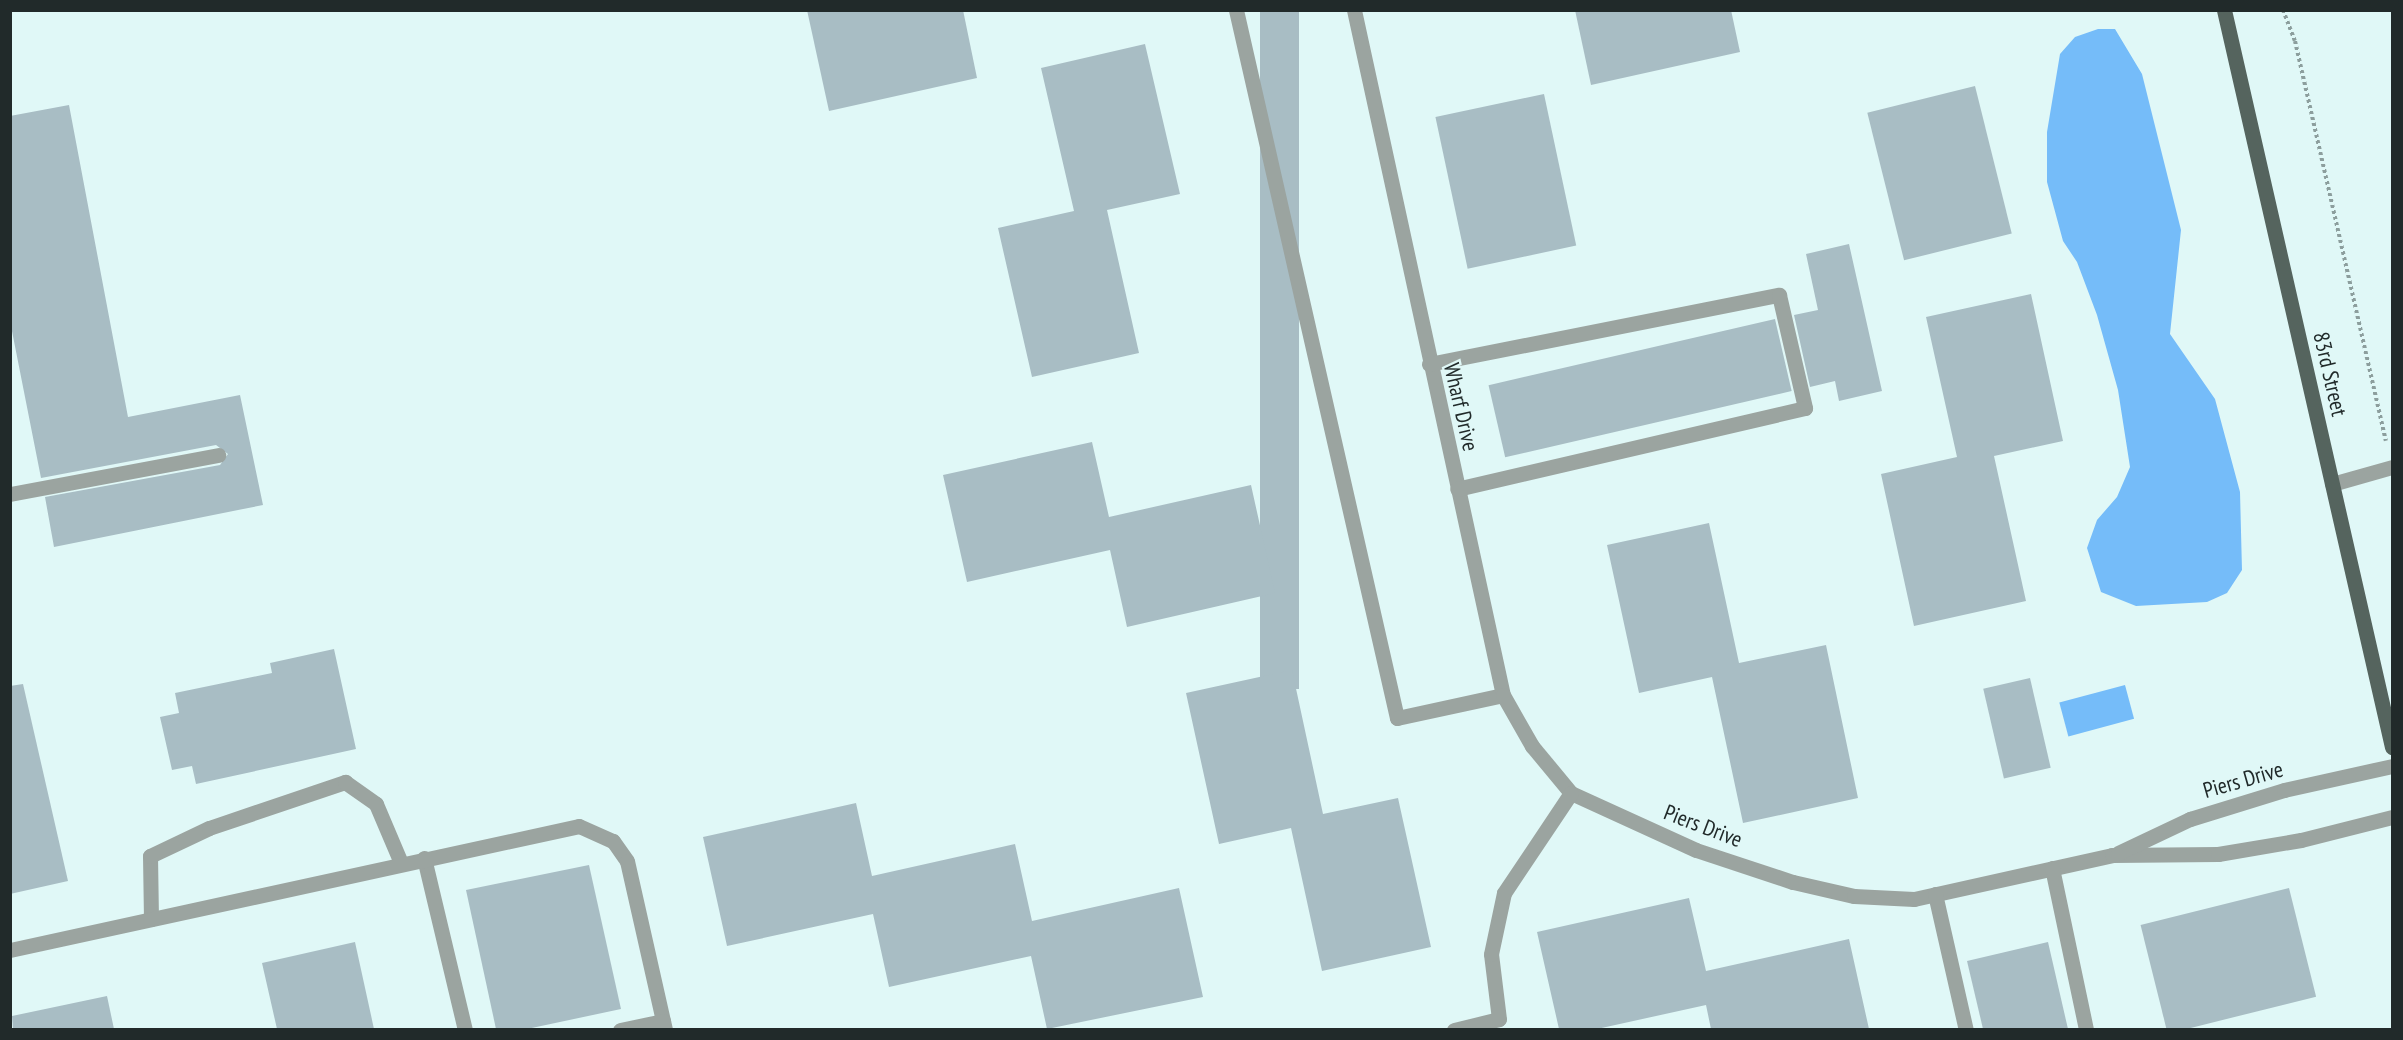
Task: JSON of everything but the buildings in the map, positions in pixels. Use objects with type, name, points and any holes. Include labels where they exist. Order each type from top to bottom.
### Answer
[{"type":"main road","name":"83rd Street","points":[[2224,10],[2392,747]]},
{"type":"street","points":[[1236,10],[1397,718],[1503,695]]},
{"type":"street","name":"Wharf Drive","points":[[1354,10],[1429,364],[1503,695],[1532,746],[1571,793]]},
{"type":"street","points":[[1429,364],[1779,295],[1805,408],[1457,489]]},
{"type":"street","points":[[10,494],[218,455]]},
{"type":"street","points":[[2332,484],[2392,467]]},
{"type":"street","name":"Piers Drive","points":[[1571,793],[1696,850],[1793,882],[1854,896],[1914,898],[2112,855],[2200,816],[2284,790],[2392,766]]},
{"type":"street","points":[[151,919],[150,856],[209,828],[345,782],[376,804],[401,862]]},
{"type":"street","points":[[1455,1029],[1499,1019],[1491,954],[1504,893],[1571,793]]},
{"type":"street","name":"Piers Drive","points":[[2112,855],[2217,854],[2301,840],[2392,817]]},
{"type":"street","points":[[10,950],[560,827],[579,826],[613,841],[627,861],[664,1025],[620,1029]]},
{"type":"street","points":[[424,858],[465,1029]]},
{"type":"street","points":[[2052,868],[2086,1029]]},
{"type":"street","points":[[1935,894],[1966,1029]]},
{"type":"path","points":[[2283,10],[2295,41],[2392,467]]},
{"type":"water","points":[[2098,29],[2115,29],[2142,74],[2181,230],[2170,334],[2215,399],[2240,492],[2242,570],[2227,593],[2207,602],[2136,606],[2101,592],[2087,548],[2097,520],[2117,497],[2130,467],[2118,390],[2097,315],[2077,262],[2063,241],[2047,182],[2047,132],[2060,54],[2075,37]]},
{"type":"water","points":[[2125,685],[2134,719],[2068,736],[2059,703]]}]
